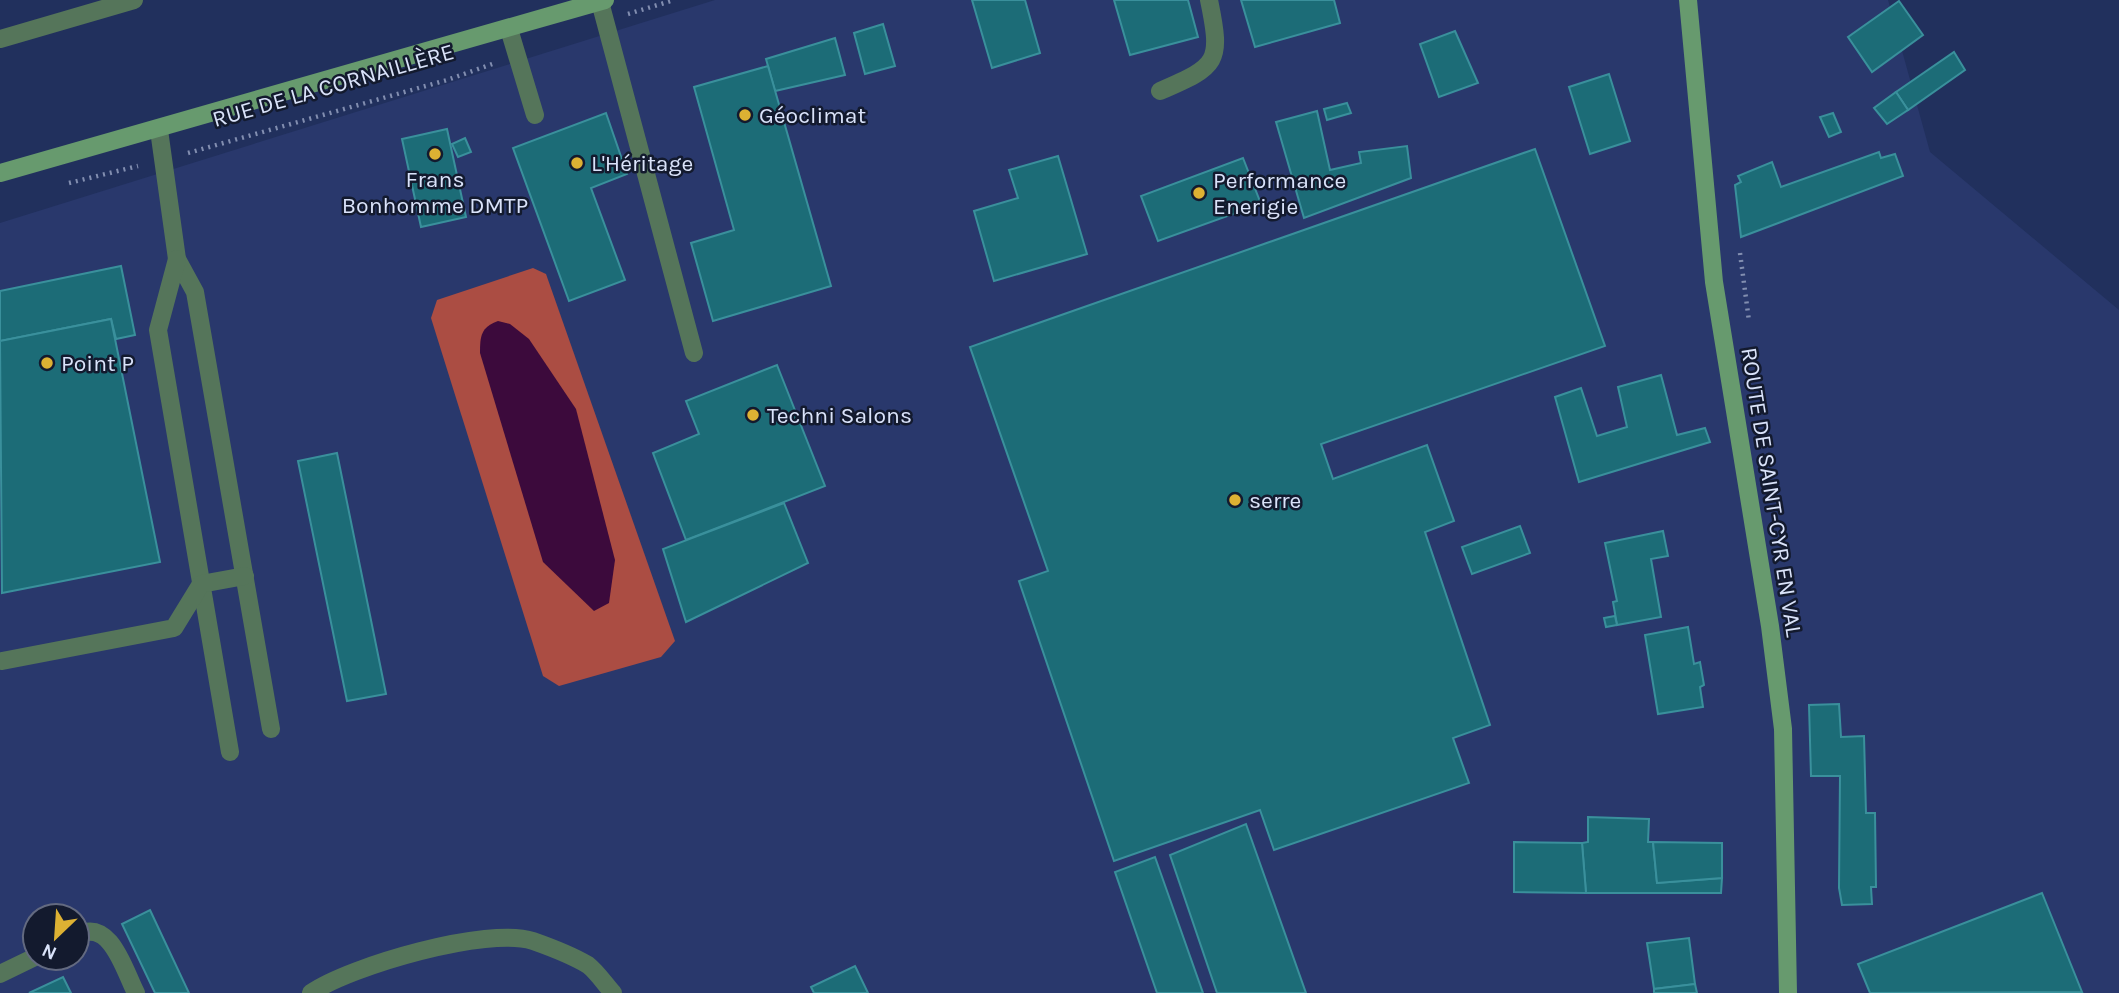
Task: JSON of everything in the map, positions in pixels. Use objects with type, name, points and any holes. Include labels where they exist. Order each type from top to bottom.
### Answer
[{"type":"street","name":"ROUTE DE SAINT-CYR EN VAL","points":[[1688,0],[1714,282],[1768,612],[1783,729],[1788,993]]},
{"type":"street","name":"RUE DE LA CORNAILLÈRE","points":[[0,173],[159,130],[603,1]]},
{"type":"lane","points":[[0,39],[134,0]]},
{"type":"lane","points":[[1160,91],[1205,72],[1214,55],[1217,40],[1209,0]]},
{"type":"lane","points":[[603,1],[605,21],[694,353]]},
{"type":"lane","points":[[509,29],[535,116]]},
{"type":"lane","points":[[159,130],[177,259],[195,292],[271,729]]},
{"type":"lane","points":[[177,259],[158,330],[230,752]]},
{"type":"lane","points":[[2,661],[174,628],[201,584],[246,576]]},
{"type":"lane","points":[[91,931],[99,932],[110,940],[136,993]]},
{"type":"lane","points":[[311,993],[327,982],[400,955],[488,940],[531,940],[589,966],[613,993]]},
{"type":"lane","points":[[0,974],[21,964]]},
{"type":"path","points":[[605,21],[674,0]]},
{"type":"path","name":"RUE DE LA CORNAILLÈRE","points":[[68,183],[162,160],[447,79],[517,55]]},
{"type":"shaded area","points":[[715,0],[1888,0],[1930,152],[2119,310],[2119,993],[0,993],[0,223]]},
{"type":"shaded area","points":[[533,268],[546,274],[675,641],[661,657],[559,686],[543,676],[431,318],[437,300]]},
{"type":"shaded area","points":[[498,321],[510,324],[529,339],[576,409],[615,560],[609,603],[594,611],[543,562],[480,353],[483,333],[488,326]]},
{"type":"building","points":[[972,0],[1025,0],[1040,53],[992,68]]},
{"type":"building","points":[[1114,0],[1188,0],[1198,37],[1130,55]]},
{"type":"building","points":[[1241,0],[1334,0],[1340,23],[1255,47]]},
{"type":"building","points":[[1899,1],[1923,35],[1872,72],[1848,37]]},
{"type":"building","points":[[883,24],[895,66],[865,74],[854,33]]},
{"type":"building","points":[[1455,31],[1478,83],[1439,97],[1420,44]]},
{"type":"building","points":[[835,38],[845,75],[775,91],[766,59]]},
{"type":"building","points":[[1954,52],[1965,70],[1908,110],[1896,92]]},
{"type":"building","points":[[768,66],[831,286],[713,321],[691,243],[734,230],[694,87]]},
{"type":"building","points":[[1609,74],[1630,141],[1590,154],[1569,87]]},
{"type":"building","points":[[1896,92],[1908,110],[1887,124],[1874,108]]},
{"type":"building","points":[[1347,103],[1351,113],[1327,120],[1324,109]]},
{"type":"building","points":[[1317,111],[1330,170],[1361,163],[1359,152],[1407,146],[1411,178],[1304,218],[1276,122]]},
{"type":"building","points":[[606,113],[627,174],[591,188],[625,280],[569,301],[513,148]]},
{"type":"building","points":[[1833,113],[1841,132],[1829,137],[1820,117]]},
{"type":"building","points":[[447,129],[466,217],[421,227],[402,139]]},
{"type":"building","points":[[465,138],[471,152],[458,157],[452,144]]},
{"type":"building","name":"serre","points":[[1535,149],[1605,346],[1321,444],[1333,479],[1427,445],[1454,521],[1425,532],[1490,725],[1453,738],[1469,783],[1274,850],[1260,810],[1114,861],[1019,581],[1048,571],[970,347]]},
{"type":"building","points":[[1879,152],[1881,158],[1895,154],[1903,176],[1741,237],[1735,185],[1741,182],[1738,176],[1772,162],[1781,187]]},
{"type":"building","points":[[1058,156],[1087,254],[994,281],[974,211],[1018,198],[1009,170]]},
{"type":"building","points":[[1243,158],[1261,204],[1158,241],[1141,196]]},
{"type":"building","points":[[121,266],[135,335],[116,339],[111,319],[0,341],[0,291]]},
{"type":"building","points":[[111,319],[160,562],[2,593],[0,341]]},
{"type":"building","points":[[777,365],[825,486],[686,540],[653,453],[699,434],[686,401]]},
{"type":"building","points":[[1661,375],[1677,435],[1705,428],[1710,442],[1579,482],[1555,397],[1581,388],[1597,436],[1627,427],[1618,387]]},
{"type":"building","points":[[337,453],[386,694],[347,701],[298,461]]},
{"type":"building","points":[[784,503],[808,563],[686,622],[663,549]]},
{"type":"building","points":[[1520,526],[1530,553],[1472,574],[1462,547]]},
{"type":"building","points":[[1663,531],[1668,556],[1651,559],[1661,617],[1617,625],[1613,602],[1617,601],[1605,543]]},
{"type":"building","points":[[1615,616],[1617,625],[1606,627],[1604,618]]},
{"type":"building","points":[[1688,627],[1694,664],[1700,662],[1704,685],[1700,687],[1703,707],[1658,714],[1645,635]]},
{"type":"building","points":[[1839,704],[1841,737],[1864,736],[1866,813],[1875,813],[1876,887],[1871,887],[1872,904],[1842,905],[1839,888],[1840,776],[1811,776],[1809,705]]},
{"type":"building","points":[[1588,817],[1649,819],[1648,842],[1653,842],[1657,883],[1722,878],[1721,893],[1586,893],[1582,843],[1588,842]]},
{"type":"building","points":[[1246,824],[1306,993],[1217,993],[1170,855]]},
{"type":"building","points":[[1514,842],[1582,843],[1586,893],[1514,892]]},
{"type":"building","points":[[1653,842],[1722,843],[1722,878],[1657,883]]},
{"type":"building","points":[[1155,857],[1203,993],[1157,993],[1115,872]]},
{"type":"building","points":[[2042,893],[2082,992],[1870,993],[1858,964]]},
{"type":"building","points":[[150,910],[189,993],[155,993],[122,924]]},
{"type":"building","points":[[1689,938],[1695,984],[1654,989],[1647,943]]},
{"type":"building","points":[[855,966],[868,993],[814,993],[811,987]]},
{"type":"building","points":[[63,977],[71,993],[29,993]]},
{"type":"building","points":[[1695,984],[1697,993],[1654,993],[1654,989]]},
{"type":"place","name":"Géoclimat","points":[[745,115]]},
{"type":"place","name":"Frans Bonhomme DMTP","points":[[435,154]]},
{"type":"place","name":"L'Héritage","points":[[577,163]]},
{"type":"place","name":"Performance Enerigie","points":[[1199,193]]},
{"type":"place","name":"Point P","points":[[47,363]]},
{"type":"place","name":"Techni Salons","points":[[753,415]]},
{"type":"place","name":"serre","points":[[1235,500]]}]
